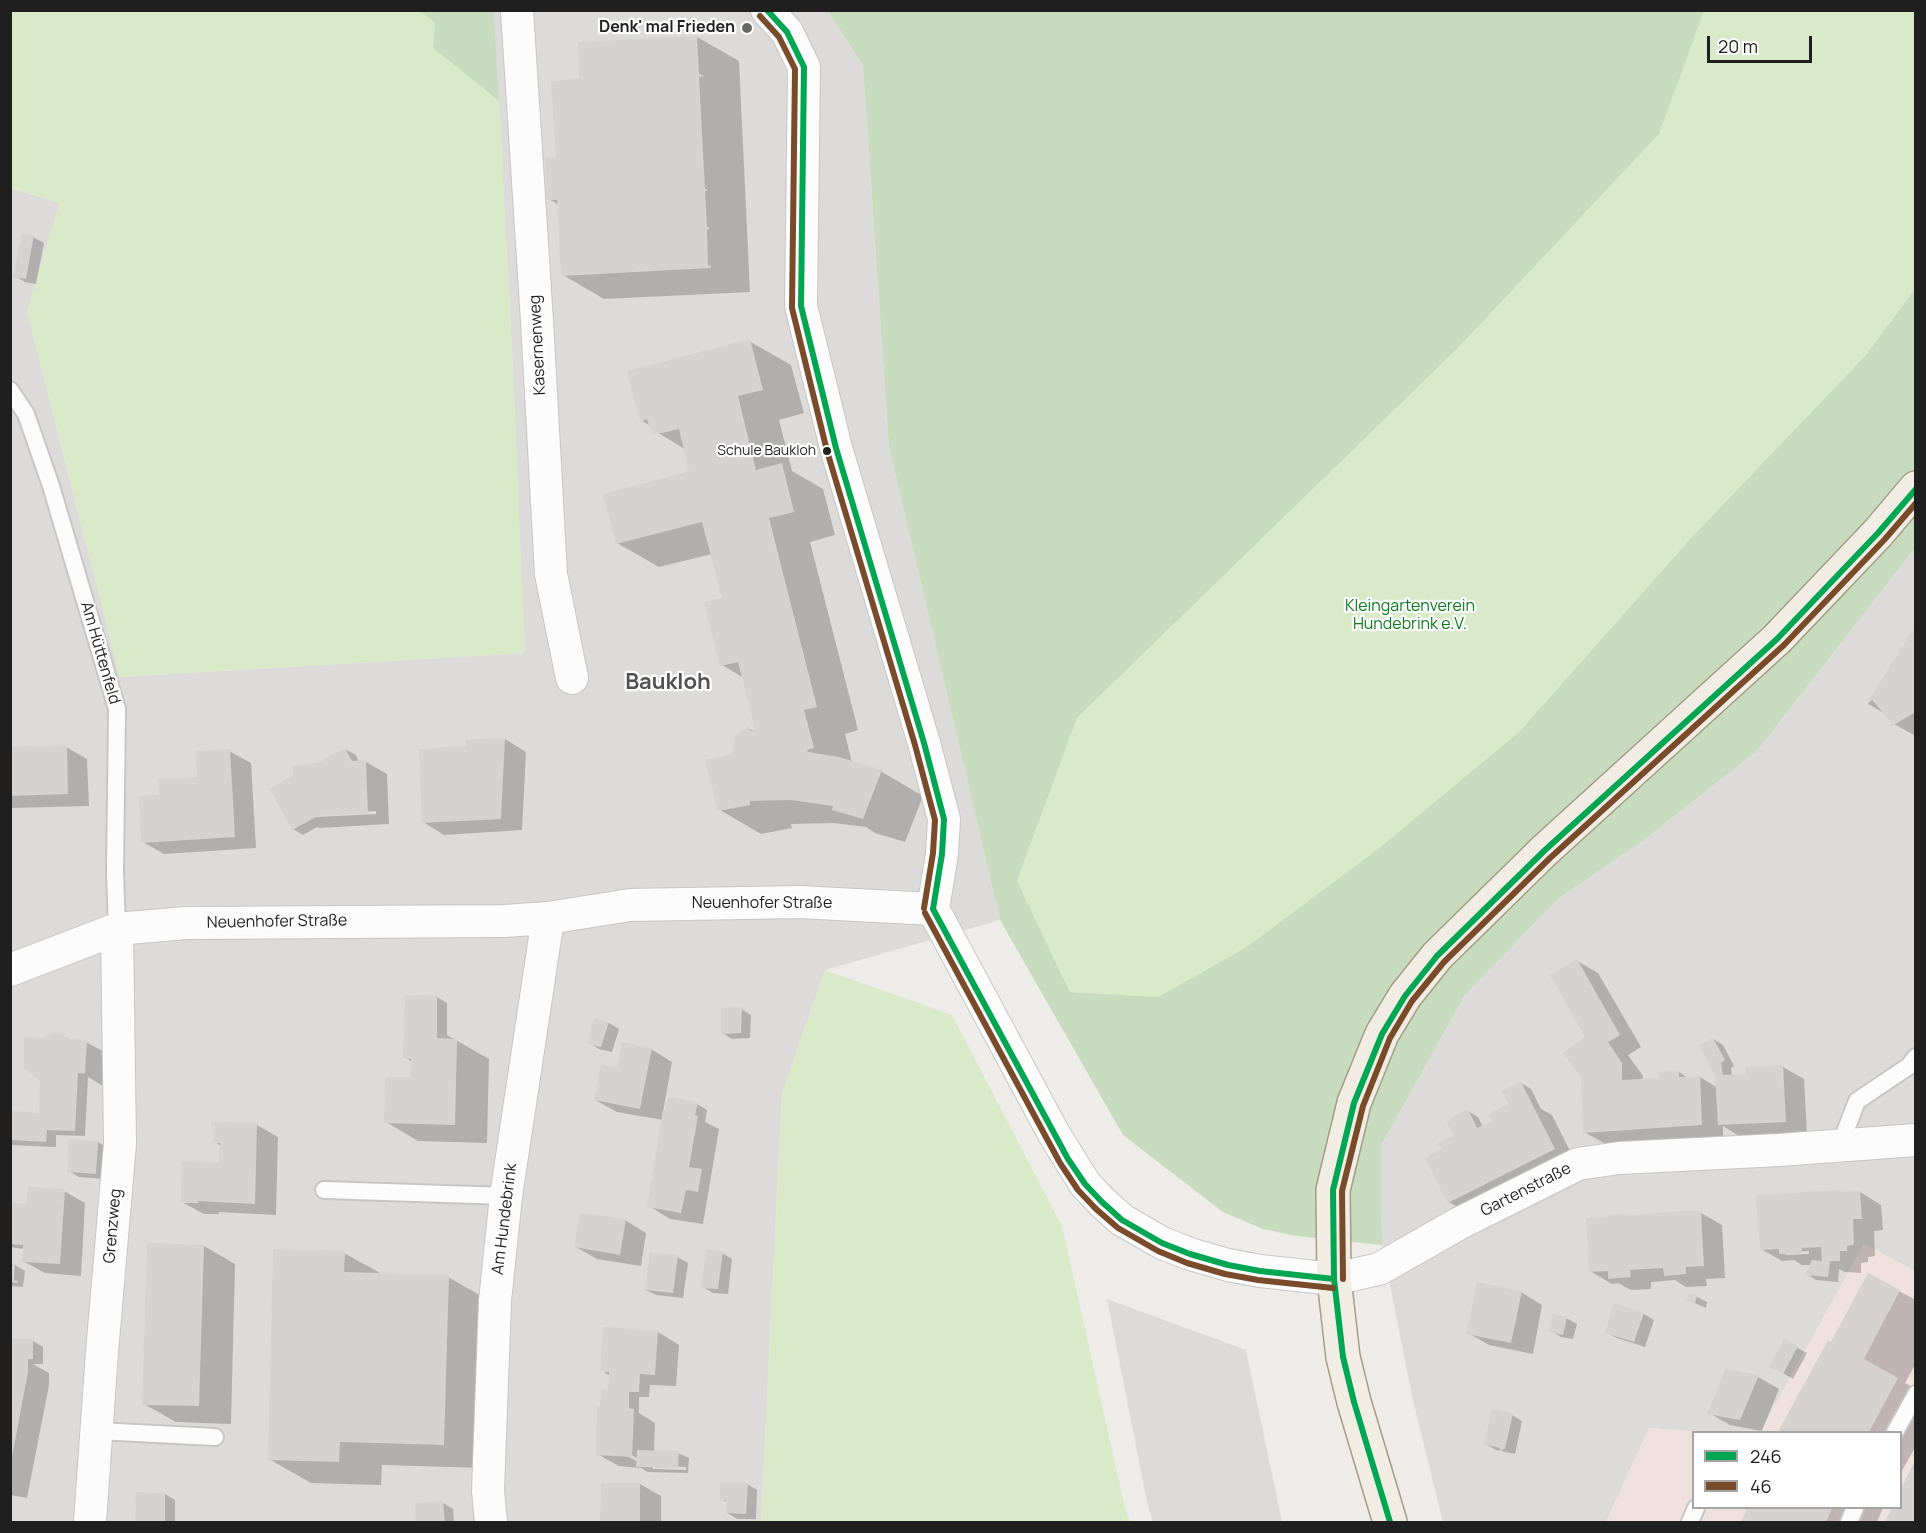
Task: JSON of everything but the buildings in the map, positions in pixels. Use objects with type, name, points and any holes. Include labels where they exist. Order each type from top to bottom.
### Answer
[{"type":"main road","points":[[1390,1522],[1343,1357],[1334,1280],[1333,1190],[1354,1103],[1382,1034],[1405,996],[1437,956],[1544,851],[1777,639],[1878,533],[1916,488]]},
{"type":"street","name":"Kasernenweg","points":[[517,10],[551,574],[572,678]]},
{"type":"street","points":[[767,10],[787,32],[804,67],[801,306],[836,448],[924,743],[944,819],[942,854],[933,909],[1068,1159],[1085,1184],[1102,1202],[1122,1220],[1162,1243],[1190,1254],[1260,1270],[1334,1280]]},
{"type":"street","name":"Neuenhofer Straße","points":[[10,970],[117,929],[186,923],[433,922],[548,918],[641,905],[799,902],[933,909]]},
{"type":"street","name":"Am Hundebrink","points":[[491,1522],[488,1491],[495,1301],[506,1196],[548,918]]},
{"type":"street","name":"Grenzweg","points":[[90,1522],[120,1144],[117,929]]},
{"type":"street","name":"Gartenstraße","points":[[1334,1280],[1379,1269],[1458,1224],[1578,1164],[1619,1158],[1916,1140]]},
{"type":"lane","name":"Am Hüttenfeld","points":[[10,390],[26,414],[51,486],[117,709],[115,872],[117,929]]},
{"type":"lane","points":[[1840,1145],[1857,1101],[1909,1066],[1916,1057]]},
{"type":"lane","points":[[324,1190],[506,1196]]},
{"type":"lane","points":[[1896,1431],[1916,1395]]},
{"type":"lane","points":[[97,1431],[215,1437]]},
{"type":"shaded area","points":[[494,11],[828,11],[863,66],[889,447],[1000,920],[825,970],[782,1094],[761,1522],[11,1522],[10,188],[60,203],[27,311],[120,677],[524,653],[513,370]]},
{"type":"shaded area","points":[[1915,548],[1915,1271],[1864,1244],[1761,1431],[1692,1431],[1649,1428],[1606,1522],[1443,1522],[1412,1396],[1382,1245],[1381,1146],[1465,995],[1558,899],[1644,840],[1757,751]]},
{"type":"shaded area","points":[[1864,1244],[1915,1271],[1915,1522],[1606,1522],[1649,1428],[1692,1431],[1692,1509],[1902,1509],[1902,1431],[1761,1431]]},
{"type":"shaded area","points":[[1107,1299],[1246,1350],[1282,1522],[1153,1522],[1147,1502]]},
{"type":"green space","points":[[10,11],[420,11],[435,23],[433,48],[499,101],[525,653],[120,677],[27,311],[60,203],[11,188]]},
{"type":"green space","points":[[420,11],[494,11],[499,101],[433,48],[435,23]]},
{"type":"green space","points":[[828,11],[1704,11],[1659,134],[1457,349],[1077,718],[1017,881],[1070,992],[1158,997],[1245,948],[1378,849],[1520,731],[1691,538],[1865,356],[1915,289],[1915,548],[1757,751],[1644,840],[1558,899],[1465,995],[1381,1146],[1382,1245],[1296,1236],[1263,1229],[1223,1212],[1123,1135],[1000,920],[889,447],[863,66]]},
{"type":"green space","name":"Kleingartenverein Hundebrink e.V.","points":[[1704,11],[1915,11],[1915,289],[1865,356],[1691,538],[1520,731],[1378,849],[1245,948],[1158,997],[1070,992],[1017,882],[1077,718],[1457,349],[1659,134]]},
{"type":"green space","points":[[825,970],[952,1015],[1062,1226],[1130,1522],[761,1522],[782,1094]]},
{"type":"transit line","name":"246","points":[[767,10],[787,32],[804,67],[801,306],[836,448],[924,743],[944,819],[942,854],[933,909]]},
{"type":"transit line","name":"46","points":[[760,16],[779,37],[795,69],[792,308],[827,451],[915,745],[935,820],[933,853],[924,908]]},
{"type":"transit line","name":"246","points":[[1390,1522],[1343,1357],[1334,1279],[1333,1190],[1354,1103],[1382,1034],[1405,996],[1437,956],[1544,851],[1777,639],[1878,533],[1916,489]]},
{"type":"transit line","name":"46","points":[[1343,1279],[1342,1191],[1363,1106],[1390,1038],[1412,1001],[1444,962],[1550,858],[1784,645],[1885,539],[1916,503]]},
{"type":"transit line","name":"246","points":[[933,909],[1068,1159],[1085,1184],[1102,1202],[1122,1220],[1162,1243],[1190,1254],[1260,1271],[1334,1279]]},
{"type":"transit line","name":"46","points":[[925,913],[1060,1163],[1078,1190],[1096,1209],[1118,1228],[1158,1251],[1187,1263],[1225,1274],[1258,1280],[1333,1288]]},
{"type":"place","name":"Denk' mal Frieden","points":[[747,28]]},
{"type":"place","name":"Schule Baukloh","points":[[827,451]]},
{"type":"district","name":"Baukloh","points":[[668,683]]}]
